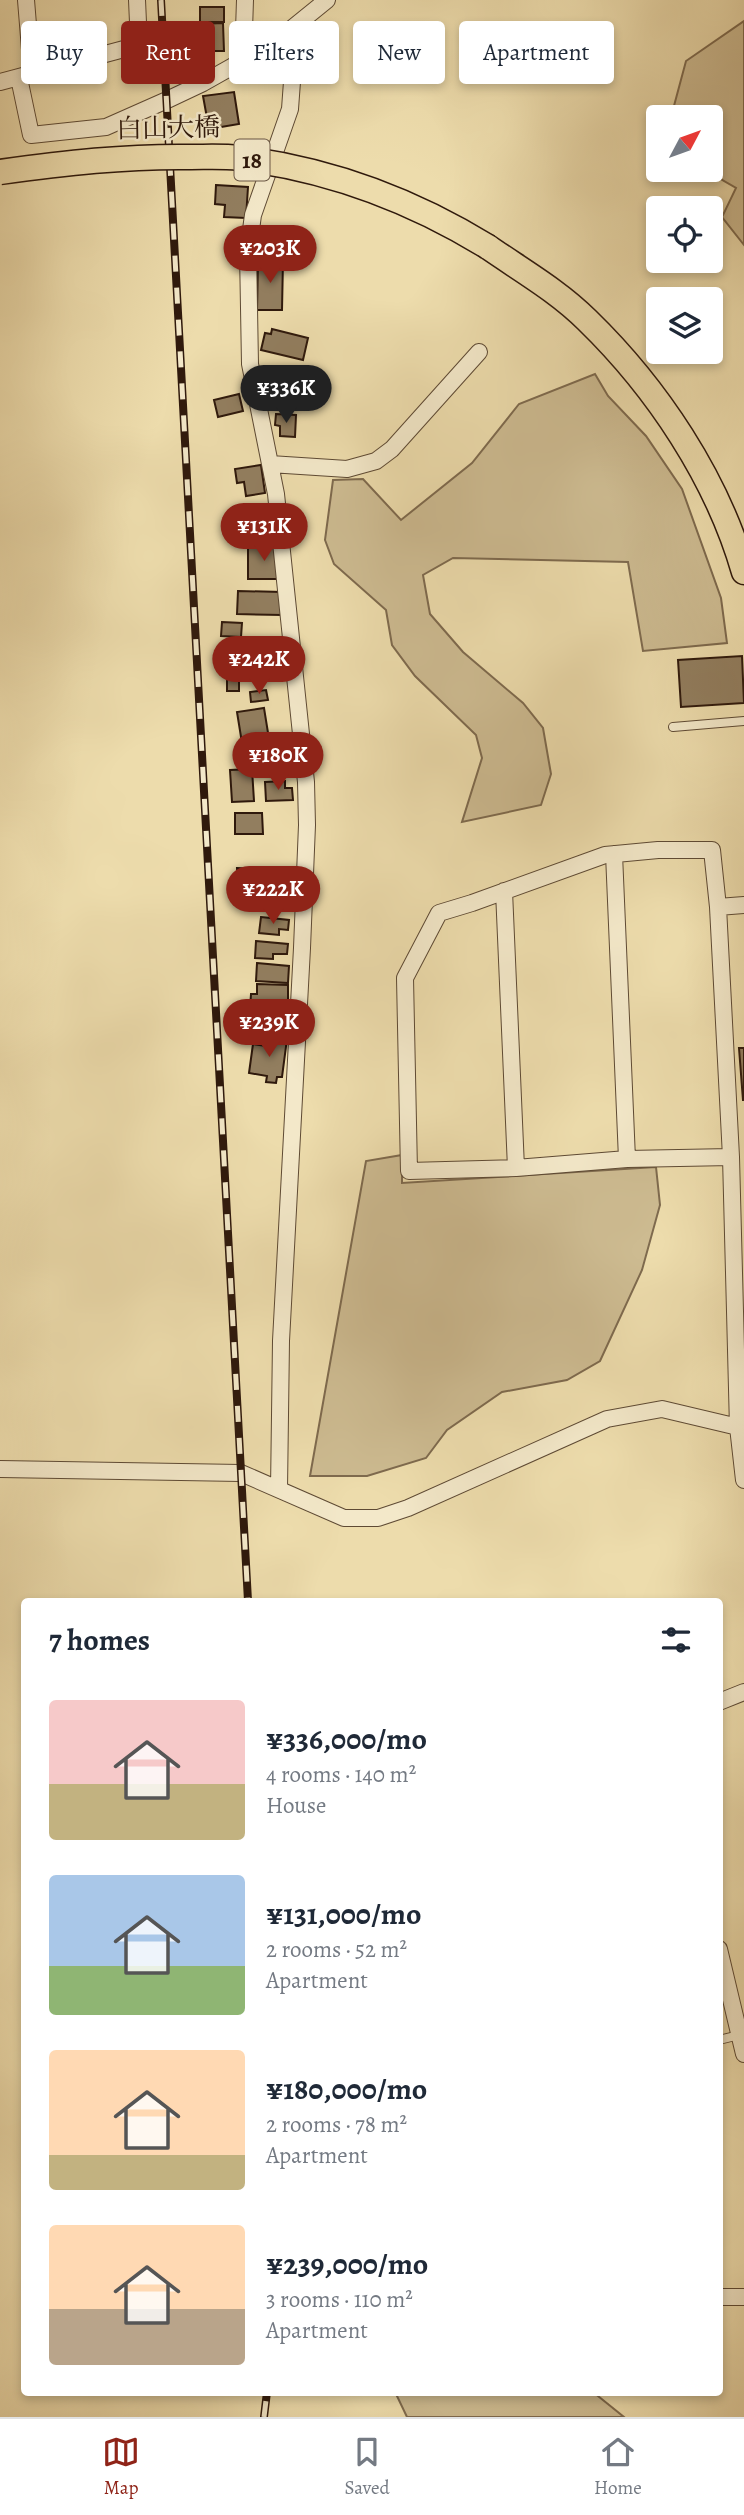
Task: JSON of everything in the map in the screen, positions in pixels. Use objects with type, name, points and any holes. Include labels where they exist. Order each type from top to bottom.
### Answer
[{"type":"main road","name":"白山大橋","points":[[0,172],[86,159],[236,157],[292,166],[370,189],[447,222],[559,296],[586,319],[621,356],[680,434],[734,537],[744,572]]},
{"type":"street","points":[[26,0],[26,21]]},
{"type":"street","points":[[107,54],[139,45],[138,0]]},
{"type":"street","points":[[244,21],[245,0]]},
{"type":"street","points":[[303,21],[327,0]]},
{"type":"street","points":[[26,84],[31,135],[106,127],[203,83],[229,68]]},
{"type":"street","points":[[0,82],[21,77]]},
{"type":"street","points":[[279,1489],[281,1341],[307,825],[306,782],[276,494],[250,364],[248,252],[253,215],[290,109],[292,84]]},
{"type":"street","points":[[270,464],[347,469],[376,461],[392,449],[479,352]]},
{"type":"street","points":[[731,1157],[627,1158],[516,1168],[409,1171],[405,978],[439,913],[605,855],[658,850],[712,850],[718,907],[731,1157],[738,1427],[744,1480]]},
{"type":"street","points":[[614,854],[627,1158]]},
{"type":"street","points":[[504,891],[516,1168]]},
{"type":"street","points":[[718,907],[744,905]]},
{"type":"street","points":[[0,1469],[241,1473],[344,1518],[378,1518],[408,1508],[607,1419],[662,1409],[738,1427]]},
{"type":"street","points":[[723,1700],[744,1692]]},
{"type":"street","points":[[723,1966],[744,2054]]},
{"type":"street","points":[[723,2297],[744,2297]]},
{"type":"lane","points":[[673,727],[744,721]]},
{"type":"lane","points":[[723,2039],[739,2035]]},
{"type":"shaded area","points":[[744,21],[744,245],[723,218],[736,188],[723,180],[723,105],[674,105],[686,61]]},
{"type":"shaded area","points":[[595,374],[608,396],[646,436],[682,489],[721,598],[727,643],[643,651],[628,562],[453,558],[423,575],[430,614],[463,652],[523,703],[543,728],[551,774],[541,805],[462,822],[482,758],[476,735],[415,676],[392,645],[386,610],[334,564],[325,540],[333,480],[363,479],[401,520],[472,463],[519,404]]},
{"type":"shaded area","points":[[402,1155],[402,1183],[656,1167],[660,1205],[642,1270],[600,1361],[567,1380],[502,1392],[447,1430],[426,1458],[367,1476],[310,1476],[366,1161]]},
{"type":"shaded area","points":[[397,2396],[598,2396],[624,2417],[407,2417]]},
{"type":"building","points":[[200,7],[224,7],[224,22],[200,21]]},
{"type":"building","points":[[215,23],[223,23],[224,51],[215,51]]},
{"type":"building","points":[[234,92],[239,124],[209,129],[203,96]]},
{"type":"building","points":[[216,185],[248,187],[246,218],[224,217],[225,205],[215,204]]},
{"type":"building","points":[[258,260],[283,260],[282,310],[257,310]]},
{"type":"building","points":[[272,329],[308,338],[303,360],[261,350],[265,333],[271,334]]},
{"type":"building","points":[[239,394],[243,411],[218,417],[214,400]]},
{"type":"building","points":[[276,414],[296,415],[295,437],[280,436],[280,426],[275,425]]},
{"type":"building","points":[[261,465],[265,493],[246,496],[244,482],[237,483],[235,469]]},
{"type":"building","points":[[265,504],[268,531],[236,534],[233,507]]},
{"type":"building","points":[[279,547],[279,579],[248,579],[248,548]]},
{"type":"building","points":[[238,591],[282,592],[282,615],[237,614]]},
{"type":"building","points":[[222,622],[242,623],[241,637],[221,636]]},
{"type":"building","points":[[742,656],[744,703],[681,707],[678,660]]},
{"type":"building","points":[[227,676],[239,676],[239,691],[227,691]]},
{"type":"building","points":[[266,690],[268,700],[251,702],[250,692]]},
{"type":"building","points":[[264,708],[269,739],[242,743],[237,712]]},
{"type":"building","points":[[284,757],[284,764],[292,764],[292,776],[265,777],[265,758]]},
{"type":"building","points":[[252,769],[254,801],[232,802],[230,770]]},
{"type":"building","points":[[285,781],[285,788],[292,788],[293,800],[266,801],[265,782]]},
{"type":"building","points":[[235,813],[262,813],[263,834],[235,834]]},
{"type":"building","points":[[237,868],[258,869],[255,896],[238,895]]},
{"type":"building","points":[[261,917],[289,920],[288,930],[279,929],[279,935],[259,933]]},
{"type":"building","points":[[256,941],[288,944],[287,954],[273,954],[273,959],[255,958]]},
{"type":"building","points":[[257,963],[289,966],[288,983],[256,981]]},
{"type":"building","points":[[257,984],[288,985],[288,1010],[250,1009],[251,994],[257,994]]},
{"type":"building","points":[[244,1018],[256,1019],[256,1030],[244,1029]]},
{"type":"building","points":[[268,1037],[287,1039],[282,1077],[277,1077],[276,1083],[266,1082],[267,1076],[249,1073],[253,1044],[267,1046]]},
{"type":"building","points":[[739,1048],[744,1048],[744,1100],[743,1100]]},
{"type":"railway","points":[[161,0],[248,1598]]},
{"type":"railway","points":[[264,2417],[267,2396]]}]
